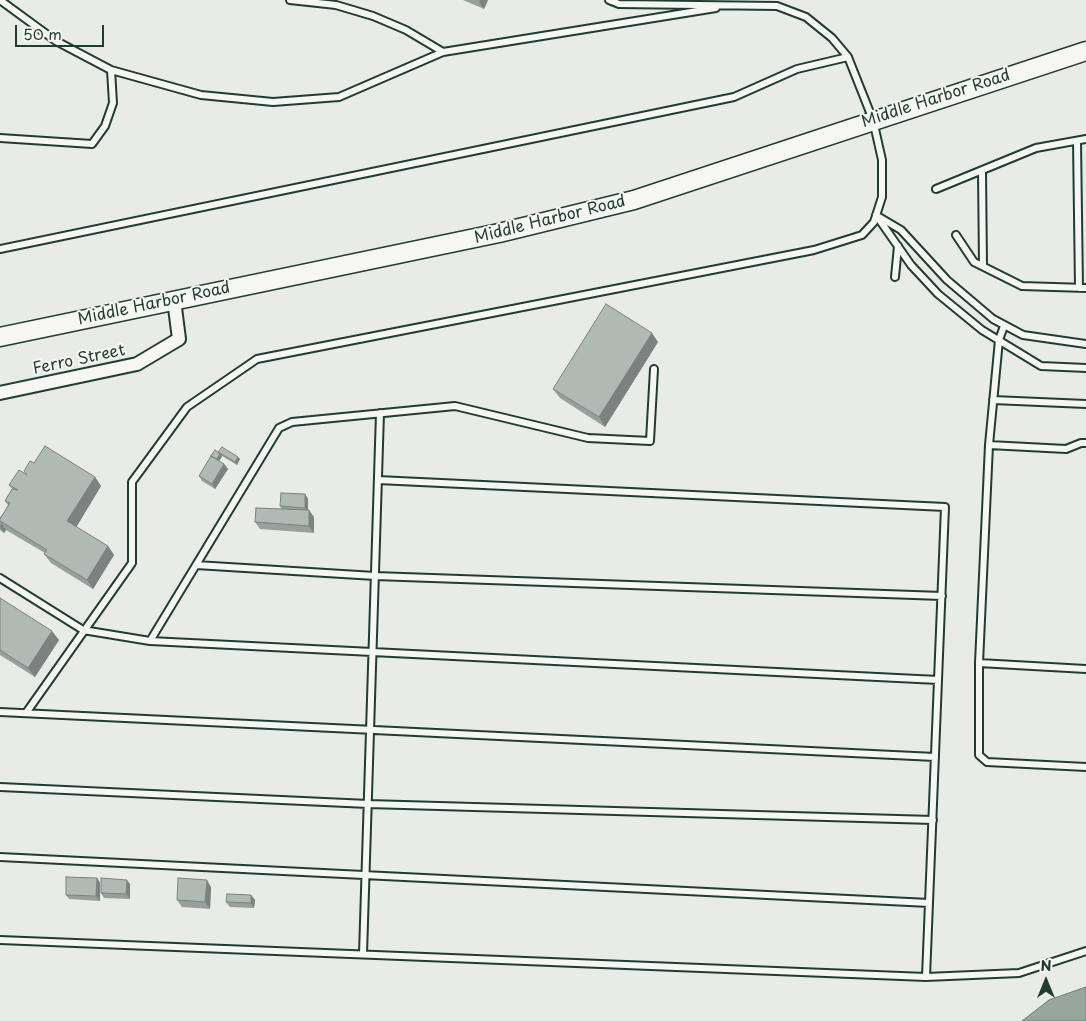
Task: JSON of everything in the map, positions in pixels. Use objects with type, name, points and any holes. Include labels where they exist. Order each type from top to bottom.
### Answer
[{"type":"main road","name":"Middle Harbor Road","points":[[0,337],[499,233],[634,200],[1086,51]]},
{"type":"street","name":"Ferro Street","points":[[0,393],[137,364],[179,339],[174,300]]},
{"type":"lane","points":[[0,0],[56,41],[111,70],[201,95],[273,102],[339,97],[443,52],[736,4]]},
{"type":"lane","points":[[290,0],[336,5],[373,16],[406,30],[443,52]]},
{"type":"lane","points":[[26,713],[132,563],[132,482],[186,407],[257,359],[814,250],[862,235],[874,222],[882,197],[882,160],[873,120],[848,57],[832,38],[806,17],[777,6],[618,4],[609,0]]},
{"type":"lane","points":[[726,0],[736,4]]},
{"type":"lane","points":[[0,249],[734,97],[797,70],[848,57]]},
{"type":"lane","points":[[0,138],[92,144],[105,126],[112,103],[111,70]]},
{"type":"lane","points":[[936,189],[1036,148],[1086,139]]},
{"type":"lane","points":[[956,235],[974,262],[1022,286],[1083,288],[1077,141]]},
{"type":"lane","points":[[982,171],[983,266]]},
{"type":"lane","points":[[876,215],[911,265],[938,294],[982,330],[1041,366],[1086,368]]},
{"type":"lane","points":[[876,215],[901,230],[953,286],[982,312],[1004,326],[1024,335],[1042,339],[1086,344]]},
{"type":"lane","points":[[895,277],[898,245]]},
{"type":"lane","points":[[1004,326],[999,340],[989,445],[979,663],[979,755],[987,762],[1086,767]]},
{"type":"lane","points":[[150,641],[278,428],[292,422],[455,406],[588,438],[650,441],[654,369]]},
{"type":"lane","points":[[993,400],[1086,404]]},
{"type":"lane","points":[[363,954],[380,413]]},
{"type":"lane","points":[[989,445],[1066,449],[1086,443]]},
{"type":"lane","points":[[378,480],[945,507],[926,977]]},
{"type":"lane","points":[[196,565],[375,576],[942,596]]},
{"type":"lane","points":[[0,578],[83,630],[150,641],[938,680]]},
{"type":"lane","points":[[979,663],[1086,669]]},
{"type":"lane","points":[[0,712],[370,728],[935,757]]},
{"type":"lane","points":[[0,787],[368,804],[932,820]]},
{"type":"lane","points":[[0,857],[929,903]]},
{"type":"lane","points":[[0,940],[926,977],[1019,973],[1086,951]]},
{"type":"shaded area","points":[[1086,987],[1086,1021],[1022,1021],[1049,1000]]},
{"type":"building","points":[[606,304],[652,333],[599,417],[553,389]]},
{"type":"building","points":[[45,446],[95,477],[67,521],[108,546],[87,580],[44,554],[47,550],[0,521],[10,503],[5,501],[12,489],[18,490],[9,485],[19,470],[27,475],[24,471],[30,461],[34,463]]},
{"type":"building","points":[[222,447],[238,457],[235,462],[218,452]]},
{"type":"building","points":[[215,450],[220,454],[217,459],[210,457]]},
{"type":"building","points":[[211,456],[224,464],[212,484],[199,476]]},
{"type":"building","points":[[281,493],[305,494],[305,508],[280,506]]},
{"type":"building","points":[[256,508],[309,510],[309,526],[255,522]]},
{"type":"building","points":[[0,598],[52,631],[28,668],[0,650]]},
{"type":"building","points":[[66,877],[97,878],[96,896],[66,895]]},
{"type":"building","points":[[101,878],[127,880],[126,894],[101,893]]},
{"type":"building","points":[[178,878],[207,880],[205,902],[177,900]]},
{"type":"building","points":[[227,894],[251,895],[251,903],[226,902]]}]
